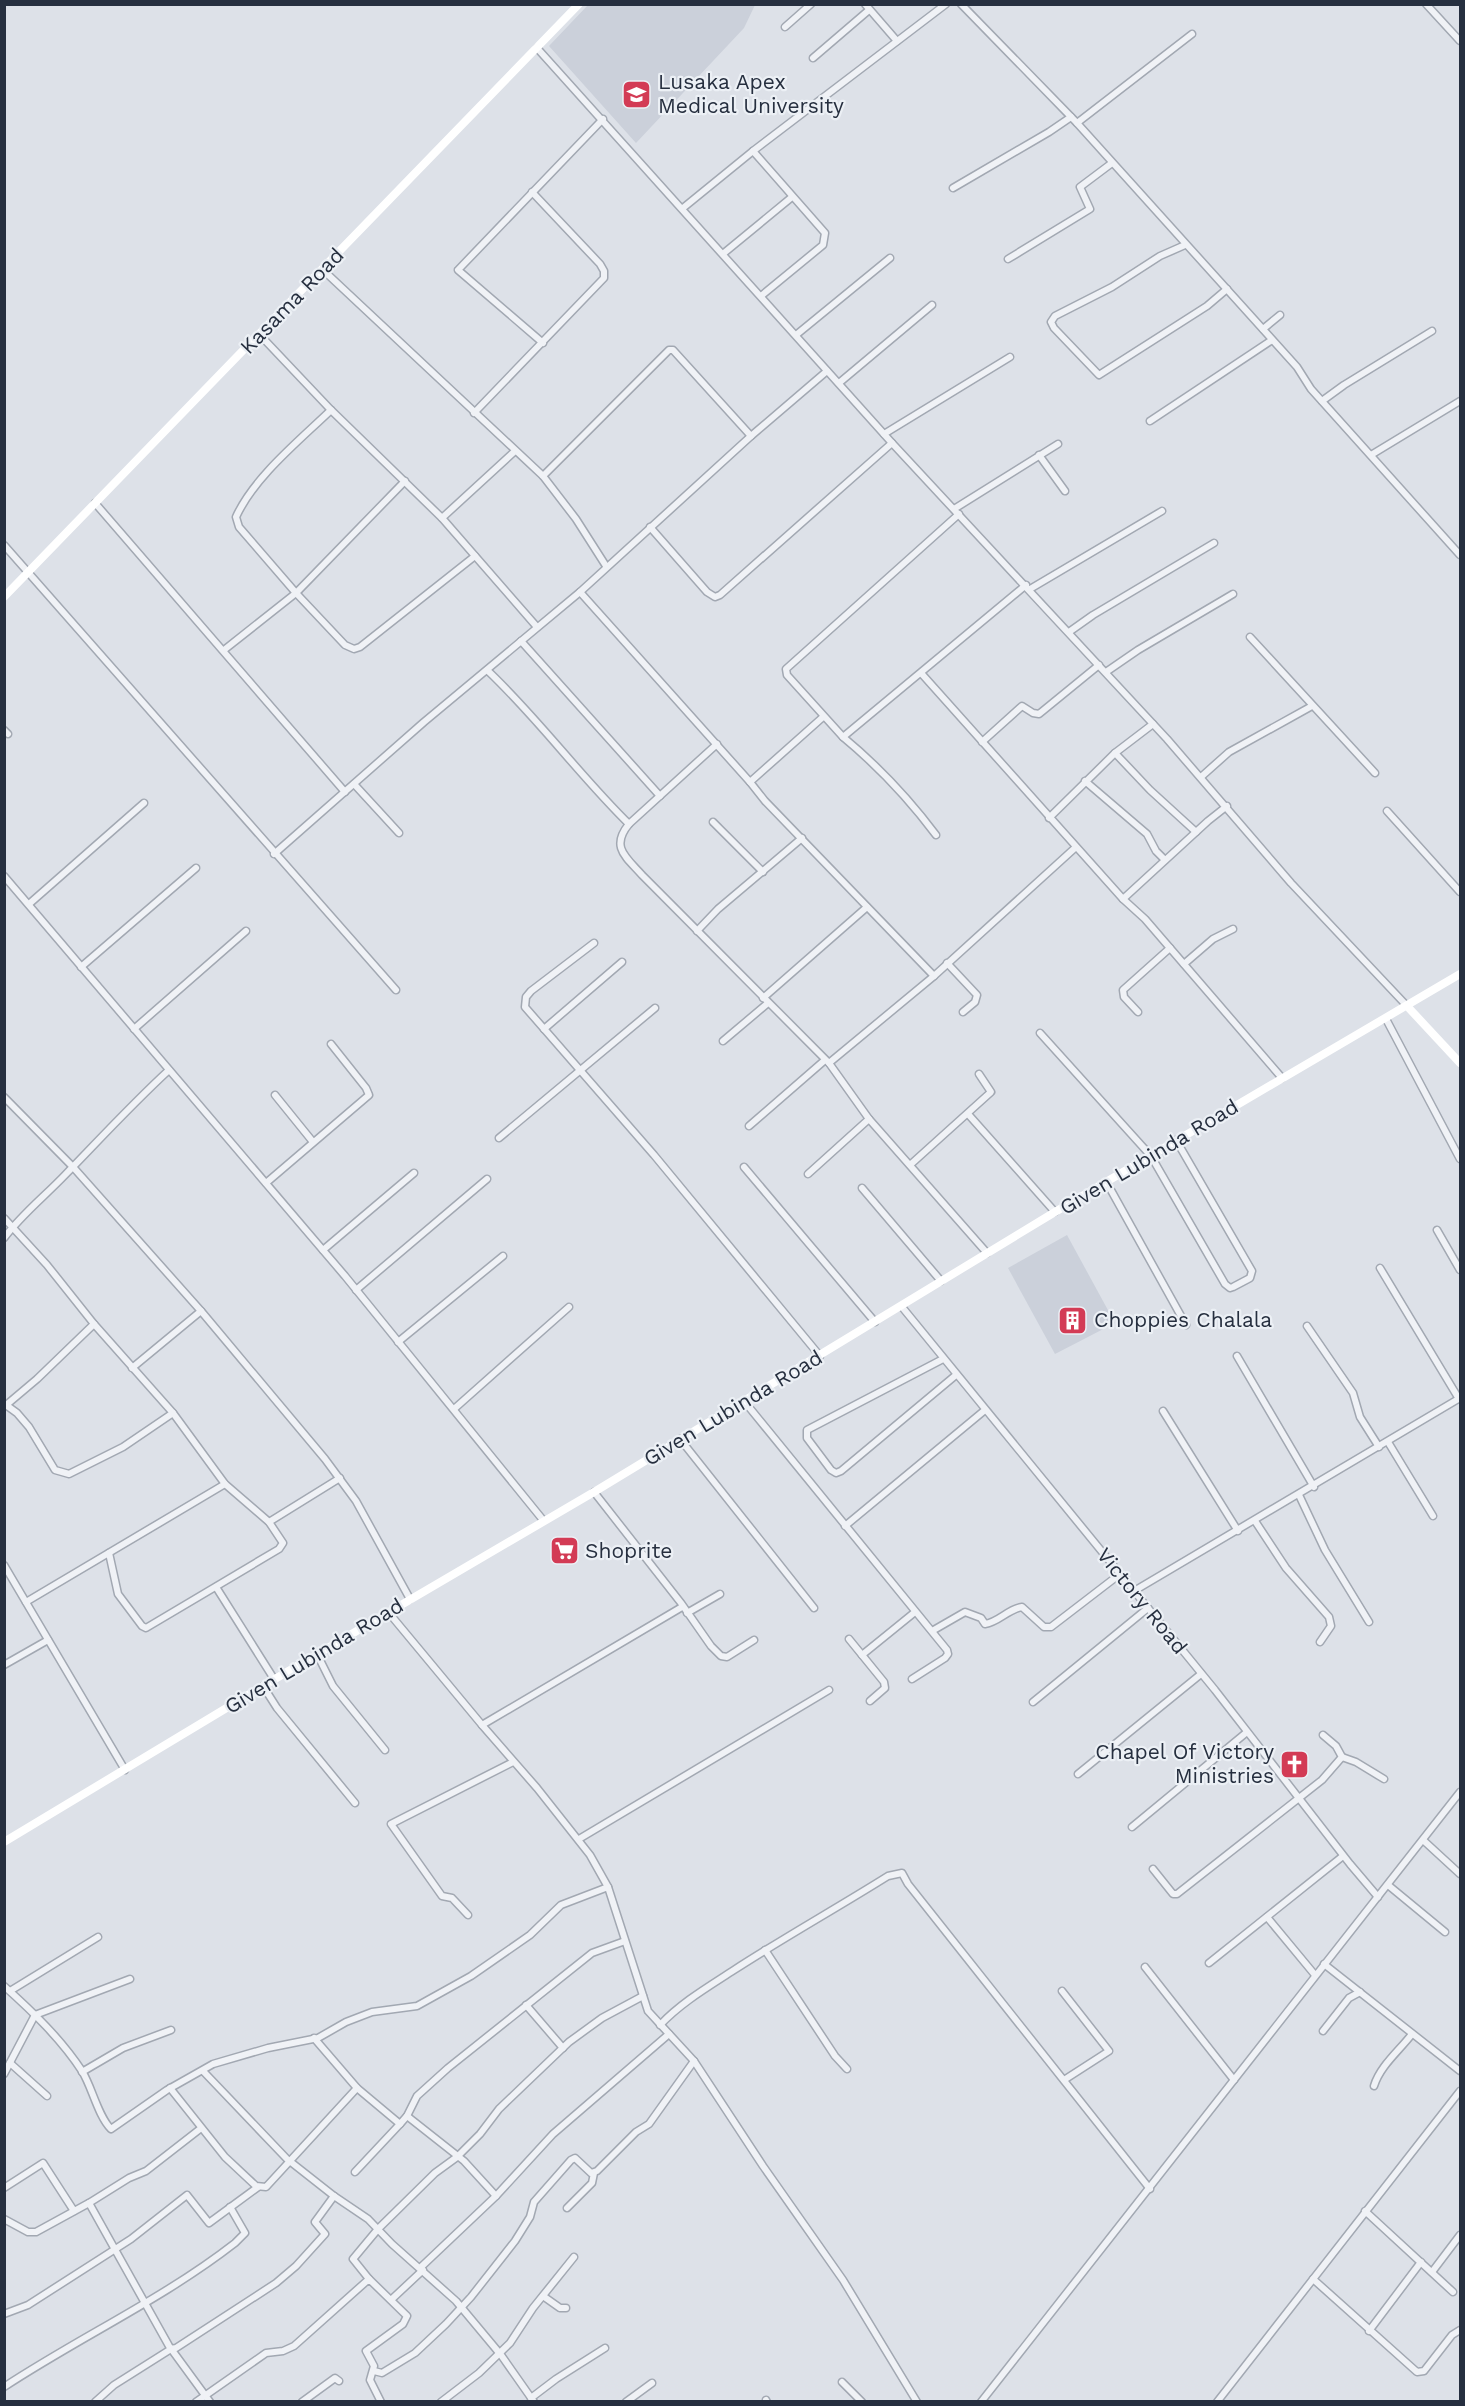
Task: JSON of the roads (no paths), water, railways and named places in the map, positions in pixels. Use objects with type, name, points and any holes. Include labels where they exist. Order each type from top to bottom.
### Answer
[{"type":"street","name":"Kasama Road","points":[[4,597],[579,4]]},
{"type":"street","points":[[785,27],[811,4]]},
{"type":"street","points":[[683,208],[753,151],[946,4]]},
{"type":"street","points":[[962,4],[1151,203],[1185,245],[1297,367],[1311,389],[1461,555]]},
{"type":"street","points":[[1426,4],[1461,41]]},
{"type":"street","points":[[813,58],[867,7],[897,41]]},
{"type":"street","points":[[1077,123],[1192,34]]},
{"type":"street","points":[[537,48],[892,443],[1028,587],[1201,777],[1291,883],[1461,1063]]},
{"type":"street","points":[[953,188],[1071,117]]},
{"type":"street","points":[[543,343],[458,270],[603,119]]},
{"type":"street","points":[[753,151],[792,197],[824,229],[825,233],[823,244],[761,296]]},
{"type":"street","points":[[1008,259],[1090,209],[1090,204],[1080,187],[1112,163]]},
{"type":"street","points":[[474,412],[604,279],[604,271],[532,192]]},
{"type":"street","points":[[723,253],[792,197]]},
{"type":"street","points":[[1185,245],[1160,256],[1112,287],[1055,316],[1051,322],[1054,328],[1099,375],[1207,306],[1227,289]]},
{"type":"street","points":[[796,335],[890,258]]},
{"type":"street","points":[[323,270],[543,476],[576,519],[606,566]]},
{"type":"street","points":[[839,383],[932,305]]},
{"type":"street","points":[[1263,329],[1280,315]]},
{"type":"street","points":[[1322,401],[1432,331]]},
{"type":"street","points":[[260,334],[331,410],[442,518],[537,627]]},
{"type":"street","points":[[1150,421],[1272,340]]},
{"type":"street","points":[[543,476],[669,350],[673,350],[751,436]]},
{"type":"street","points":[[884,434],[1010,357]]},
{"type":"street","points":[[274,854],[520,641],[580,592],[751,436],[827,371]]},
{"type":"street","points":[[1371,455],[1461,401]]},
{"type":"street","points":[[331,410],[267,473],[239,509],[236,517],[239,527],[345,645],[354,649],[475,556]]},
{"type":"street","points":[[650,527],[707,592],[715,597],[777,547],[892,443]]},
{"type":"street","points":[[954,508],[1058,444]]},
{"type":"street","points":[[442,518],[515,451]]},
{"type":"street","points":[[1039,455],[1065,491]]},
{"type":"street","points":[[224,650],[296,593],[405,481]]},
{"type":"street","points":[[95,503],[345,792]]},
{"type":"street","points":[[843,737],[1028,587],[1162,511]]},
{"type":"street","points":[[936,835],[901,793],[823,717],[786,675],[786,669],[959,514]]},
{"type":"street","points":[[1069,632],[1093,615],[1214,543]]},
{"type":"street","points":[[1454,547],[1461,543]]},
{"type":"street","points":[[4,545],[396,990]]},
{"type":"street","points":[[580,592],[717,744],[765,801],[934,976]]},
{"type":"street","points":[[1106,672],[1138,650],[1233,594]]},
{"type":"street","points":[[1251,637],[1375,773]]},
{"type":"street","points":[[520,641],[660,796]]},
{"type":"street","points":[[982,742],[1022,706],[1039,714],[1099,665]]},
{"type":"street","points":[[487,670],[521,704],[629,824]]},
{"type":"street","points":[[921,673],[1049,818],[1123,899],[1145,919],[1282,1078]]},
{"type":"street","points":[[1201,777],[1229,752],[1312,705]]},
{"type":"street","points":[[750,782],[823,717]]},
{"type":"street","points":[[1049,818],[1115,753],[1153,724]]},
{"type":"street","points":[[717,744],[629,824],[620,838],[621,850],[642,875],[765,1001],[827,1061],[869,1119],[987,1253]]},
{"type":"street","points":[[1115,753],[1150,790],[1196,832]]},
{"type":"street","points":[[1085,781],[1147,834],[1156,851],[1166,860]]},
{"type":"street","points":[[354,784],[399,833]]},
{"type":"street","points":[[29,904],[144,803]]},
{"type":"street","points":[[1123,899],[1227,806]]},
{"type":"street","points":[[1387,811],[1461,892]]},
{"type":"street","points":[[713,822],[763,872]]},
{"type":"street","points":[[697,931],[718,909],[802,838]]},
{"type":"street","points":[[749,1126],[934,976],[1076,847]]},
{"type":"street","points":[[81,966],[196,868]]},
{"type":"street","points":[[4,876],[356,1290],[543,1520]]},
{"type":"street","points":[[723,1041],[867,907]]},
{"type":"street","points":[[1184,964],[1214,939],[1233,929]]},
{"type":"street","points":[[134,1029],[246,931]]},
{"type":"street","points":[[594,944],[526,997],[525,1007],[654,1155],[820,1356]]},
{"type":"street","points":[[1138,1012],[1124,997],[1123,990],[1170,948]]},
{"type":"street","points":[[544,1029],[622,962]]},
{"type":"street","points":[[947,963],[976,995],[975,1002],[963,1012]]},
{"type":"street","name":"Given Lubinda Road","points":[[4,1842],[274,1679],[594,1492],[1055,1212],[1461,974]]},
{"type":"street","points":[[499,1138],[656,1008]]},
{"type":"street","points":[[1386,1019],[1461,1158]]},
{"type":"street","points":[[1040,1033],[1151,1156],[1225,1284],[1230,1288],[1233,1287],[1250,1278],[1252,1271],[1176,1140]]},
{"type":"street","points":[[266,1183],[369,1095],[331,1044]]},
{"type":"street","points":[[4,1238],[132,1104],[170,1070]]},
{"type":"street","points":[[910,1165],[991,1092],[979,1074]]},
{"type":"street","points":[[275,1095],[314,1142]]},
{"type":"street","points":[[4,1097],[73,1167],[201,1311],[340,1478],[362,1511],[410,1599]]},
{"type":"street","points":[[968,1114],[1055,1212]]},
{"type":"street","points":[[808,1174],[869,1119]]},
{"type":"street","points":[[744,1167],[875,1323]]},
{"type":"street","points":[[322,1250],[414,1173]]},
{"type":"street","points":[[356,1290],[488,1179]]},
{"type":"street","points":[[1107,1183],[1186,1325]]},
{"type":"street","points":[[862,1188],[941,1281]]},
{"type":"street","points":[[4,1218],[172,1413],[225,1484],[269,1522],[282,1540],[282,1548],[146,1628],[142,1626],[118,1594],[109,1553]]},
{"type":"street","points":[[1437,1230],[1461,1270]]},
{"type":"street","points":[[398,1342],[503,1256]]},
{"type":"street","points":[[1134,1592],[1460,1399],[1380,1268]]},
{"type":"street","points":[[454,1409],[569,1307]]},
{"type":"street","name":"Victory Road","points":[[902,1307],[942,1359],[1202,1674],[1378,1897]]},
{"type":"street","points":[[132,1368],[201,1311]]},
{"type":"street","points":[[94,1324],[37,1379],[5,1406],[17,1413],[29,1427],[55,1470],[69,1474],[123,1447],[172,1413]]},
{"type":"street","points":[[1307,1326],[1330,1363],[1353,1393],[1360,1417],[1379,1447]]},
{"type":"street","points":[[1237,1356],[1314,1487]]},
{"type":"street","points":[[942,1359],[807,1430],[807,1438],[831,1470],[836,1473],[841,1471],[956,1375]]},
{"type":"street","points":[[744,1401],[932,1631],[948,1654],[912,1679]]},
{"type":"street","points":[[845,1526],[985,1410]]},
{"type":"street","points":[[1163,1411],[1238,1531]]},
{"type":"street","points":[[680,1439],[814,1608]]},
{"type":"street","points":[[1388,1442],[1433,1516]]},
{"type":"street","points":[[269,1522],[340,1478]]},
{"type":"street","points":[[26,1602],[225,1484]]},
{"type":"street","points":[[594,1492],[721,1656],[727,1657],[754,1640]]},
{"type":"street","points":[[1299,1495],[1325,1550],[1369,1622]]},
{"type":"street","points":[[1255,1521],[1286,1568],[1329,1617],[1331,1626],[1320,1642]]},
{"type":"street","points":[[4,1565],[125,1770]]},
{"type":"street","points":[[932,1631],[965,1612],[981,1618],[986,1624],[1023,1606],[1044,1627],[1051,1627],[1120,1574]]},
{"type":"street","points":[[216,1587],[274,1679]]},
{"type":"street","points":[[687,1613],[720,1594]]},
{"type":"street","points":[[482,1725],[682,1607]]},
{"type":"street","points":[[1034,1702],[1148,1608]]},
{"type":"street","points":[[862,1655],[915,1612]]},
{"type":"street","points":[[389,1613],[579,1839],[608,1887],[648,2011],[694,2061],[763,2166],[843,2280],[916,2402]]},
{"type":"street","points":[[849,1639],[885,1685],[885,1688],[870,1701]]},
{"type":"street","points":[[4,1665],[48,1640]]},
{"type":"street","points":[[317,1654],[333,1686],[385,1750]]},
{"type":"street","points":[[1078,1774],[1202,1674]]},
{"type":"street","points":[[263,1686],[276,1708],[355,1803]]},
{"type":"street","points":[[579,1839],[830,1690]]},
{"type":"street","points":[[1132,1827],[1247,1732]]},
{"type":"street","points":[[1323,1735],[1336,1746],[1342,1757],[1356,1762],[1384,1779]]},
{"type":"street","points":[[1153,1869],[1173,1894],[1177,1894],[1322,1780],[1342,1757]]},
{"type":"street","points":[[468,1915],[452,1898],[442,1896],[391,1824],[513,1762]]},
{"type":"street","points":[[981,2402],[1461,1792]]},
{"type":"street","points":[[1423,1840],[1461,1874]]},
{"type":"street","points":[[1209,1963],[1344,1856]]},
{"type":"street","points":[[660,2025],[690,1998],[765,1950],[888,1876],[902,1873],[908,1884],[1150,2189]]},
{"type":"street","points":[[1388,1884],[1445,1932]]},
{"type":"street","points":[[98,1937],[7,1988],[60,2041],[82,2072],[111,2129],[170,2088],[213,2064],[259,2050],[314,2038],[372,2012],[408,2008],[420,2004],[471,1976],[530,1935],[561,1905],[608,1887]]},
{"type":"street","points":[[1267,1917],[1315,1975]]},
{"type":"street","points":[[355,2172],[407,2116],[413,2102],[430,2084],[592,1953],[625,1941]]},
{"type":"street","points":[[765,1950],[846,2069]]},
{"type":"street","points":[[1324,1964],[1461,2071]]},
{"type":"street","points":[[1145,1967],[1234,2080]]},
{"type":"street","points":[[4,2074],[35,2015],[130,1979]]},
{"type":"street","points":[[1062,1991],[1109,2051],[1064,2080]]},
{"type":"street","points":[[1323,2031],[1349,1998],[1360,1992]]},
{"type":"street","points":[[381,2402],[369,2377],[374,2372],[374,2366],[366,2352],[407,2319],[392,2299],[369,2279],[353,2259],[378,2229],[440,2169],[458,2157],[499,2109],[563,2048],[602,2018],[643,1996]]},
{"type":"street","points":[[526,2005],[563,2048]]},
{"type":"street","points":[[82,2072],[123,2048],[171,2030]]},
{"type":"street","points":[[392,2299],[496,2196],[553,2134],[669,2034]]},
{"type":"street","points":[[1374,2086],[1385,2065],[1412,2034]]},
{"type":"street","points":[[314,2038],[357,2088],[400,2124]]},
{"type":"street","points":[[567,2208],[592,2183],[594,2174],[636,2132],[649,2124],[694,2061]]},
{"type":"street","points":[[10,2063],[47,2096]]},
{"type":"street","points":[[203,2071],[291,2162],[334,2196],[349,2204],[462,2308],[500,2353],[533,2400],[556,2379],[605,2348]]},
{"type":"street","points":[[170,2088],[200,2129],[225,2157],[258,2187]]},
{"type":"street","points":[[4,2314],[28,2305],[115,2250],[187,2195],[209,2223],[258,2187],[266,2187],[357,2088]]},
{"type":"street","points":[[1217,2402],[1461,2091]]},
{"type":"street","points":[[407,2116],[458,2157],[496,2196]]},
{"type":"street","points":[[4,2218],[28,2232],[36,2232],[154,2165],[200,2129]]},
{"type":"street","points":[[374,2372],[382,2373],[415,2353],[462,2308],[509,2251],[530,2217],[534,2202],[571,2160],[575,2158],[594,2174]]},
{"type":"street","points":[[4,2188],[43,2163],[74,2211]]},
{"type":"street","points":[[95,2402],[114,2385],[247,2302],[296,2266],[325,2234],[326,2232],[315,2222],[334,2196]]},
{"type":"street","points":[[89,2203],[171,2349],[208,2399]]},
{"type":"street","points":[[4,2387],[156,2297],[244,2236],[245,2233],[230,2208]]},
{"type":"street","points":[[1365,2211],[1454,2292]]},
{"type":"street","points":[[1432,2272],[1461,2235]]},
{"type":"street","points":[[441,2402],[478,2373],[510,2343],[574,2257]]},
{"type":"street","points":[[1369,2331],[1421,2262]]},
{"type":"street","points":[[196,2402],[208,2399],[266,2353],[283,2351],[294,2346],[369,2279]]},
{"type":"street","points":[[1313,2279],[1417,2372],[1420,2373],[1452,2335],[1461,2330]]},
{"type":"street","points":[[543,2296],[560,2308],[566,2308]]},
{"type":"street","points":[[302,2402],[335,2378],[339,2381]]},
{"type":"street","points":[[842,2382],[862,2402]]},
{"type":"street","points":[[626,2402],[652,2383]]},
{"type":"place","name":"Lusaka Apex Medical University","points":[[637,94]]},
{"type":"place","name":"Choppies Chalala","points":[[1073,1320]]},
{"type":"place","name":"Shoprite","points":[[564,1551]]},
{"type":"place","name":"Chapel Of Victory Ministries","points":[[1295,1764]]}]
